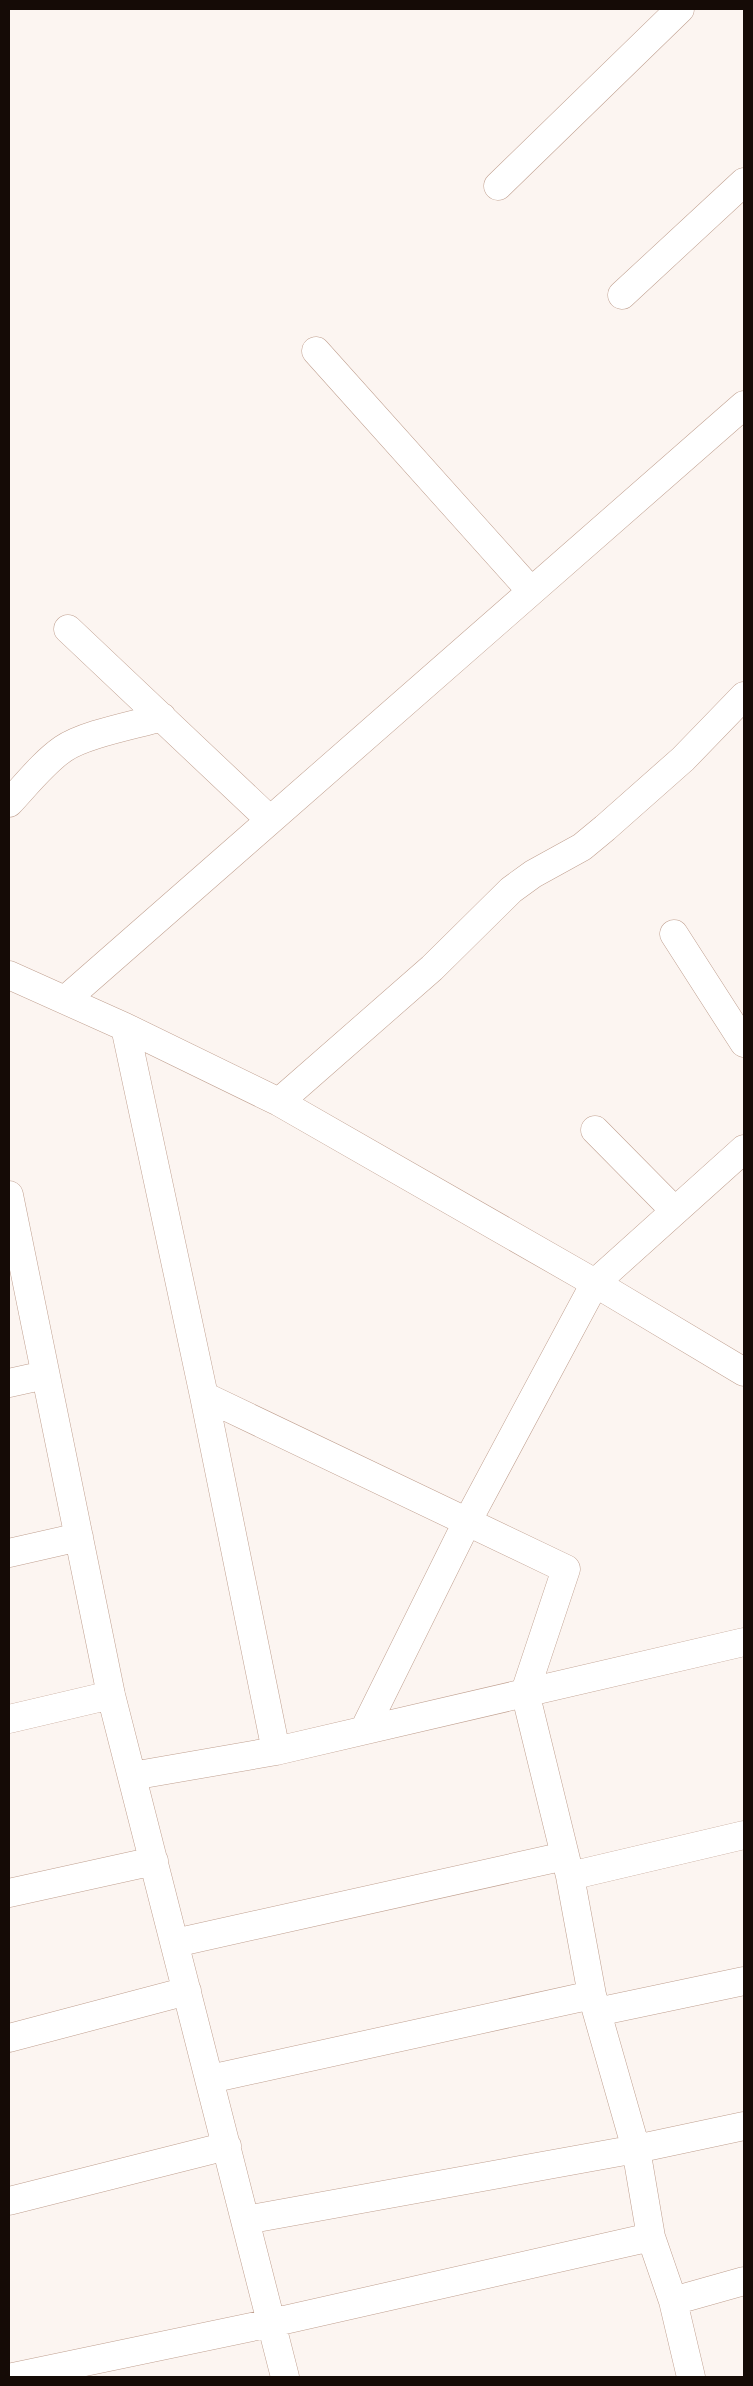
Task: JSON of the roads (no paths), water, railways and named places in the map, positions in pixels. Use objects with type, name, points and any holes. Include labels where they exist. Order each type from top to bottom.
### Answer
[{"type":"street","points":[[498,186],[680,9]]},
{"type":"street","points":[[622,295],[744,182]]},
{"type":"street","points":[[316,351],[532,591]]},
{"type":"street","points":[[65,1000],[744,405]]},
{"type":"street","points":[[68,629],[270,820]]},
{"type":"street","points":[[279,1102],[432,968],[511,890],[533,874],[582,847],[605,828],[683,758],[744,696]]},
{"type":"street","points":[[9,803],[65,747],[85,739],[162,717]]},
{"type":"street","points":[[674,934],[744,1043]]},
{"type":"street","points":[[9,975],[125,1027],[279,1102],[595,1283],[744,1372]]},
{"type":"street","points":[[125,1027],[204,1396],[276,1751]]},
{"type":"street","points":[[595,1130],[675,1211]]},
{"type":"street","points":[[364,1730],[467,1522],[595,1283],[744,1149]]},
{"type":"street","points":[[9,1195],[12,1229],[45,1375],[111,1695],[286,2377]]},
{"type":"street","points":[[9,1383],[45,1375]]},
{"type":"street","points":[[204,1396],[566,1569],[524,1692],[567,1866],[594,2003],[636,2149],[652,2237],[673,2301],[691,2377]]},
{"type":"street","points":[[9,1553],[79,1537]]},
{"type":"street","points":[[132,1776],[276,1751],[744,1642]]},
{"type":"street","points":[[9,1719],[111,1695]]},
{"type":"street","points":[[175,1943],[567,1866],[744,1836]]},
{"type":"street","points":[[9,1893],[154,1861]]},
{"type":"street","points":[[210,2079],[594,2003],[744,1982]]},
{"type":"street","points":[[9,2038],[187,1991]]},
{"type":"street","points":[[246,2220],[636,2149],[744,2126]]},
{"type":"street","points":[[9,2201],[227,2146]]},
{"type":"street","points":[[13,2377],[271,2323],[652,2237]]},
{"type":"street","points":[[673,2301],[744,2281]]}]
